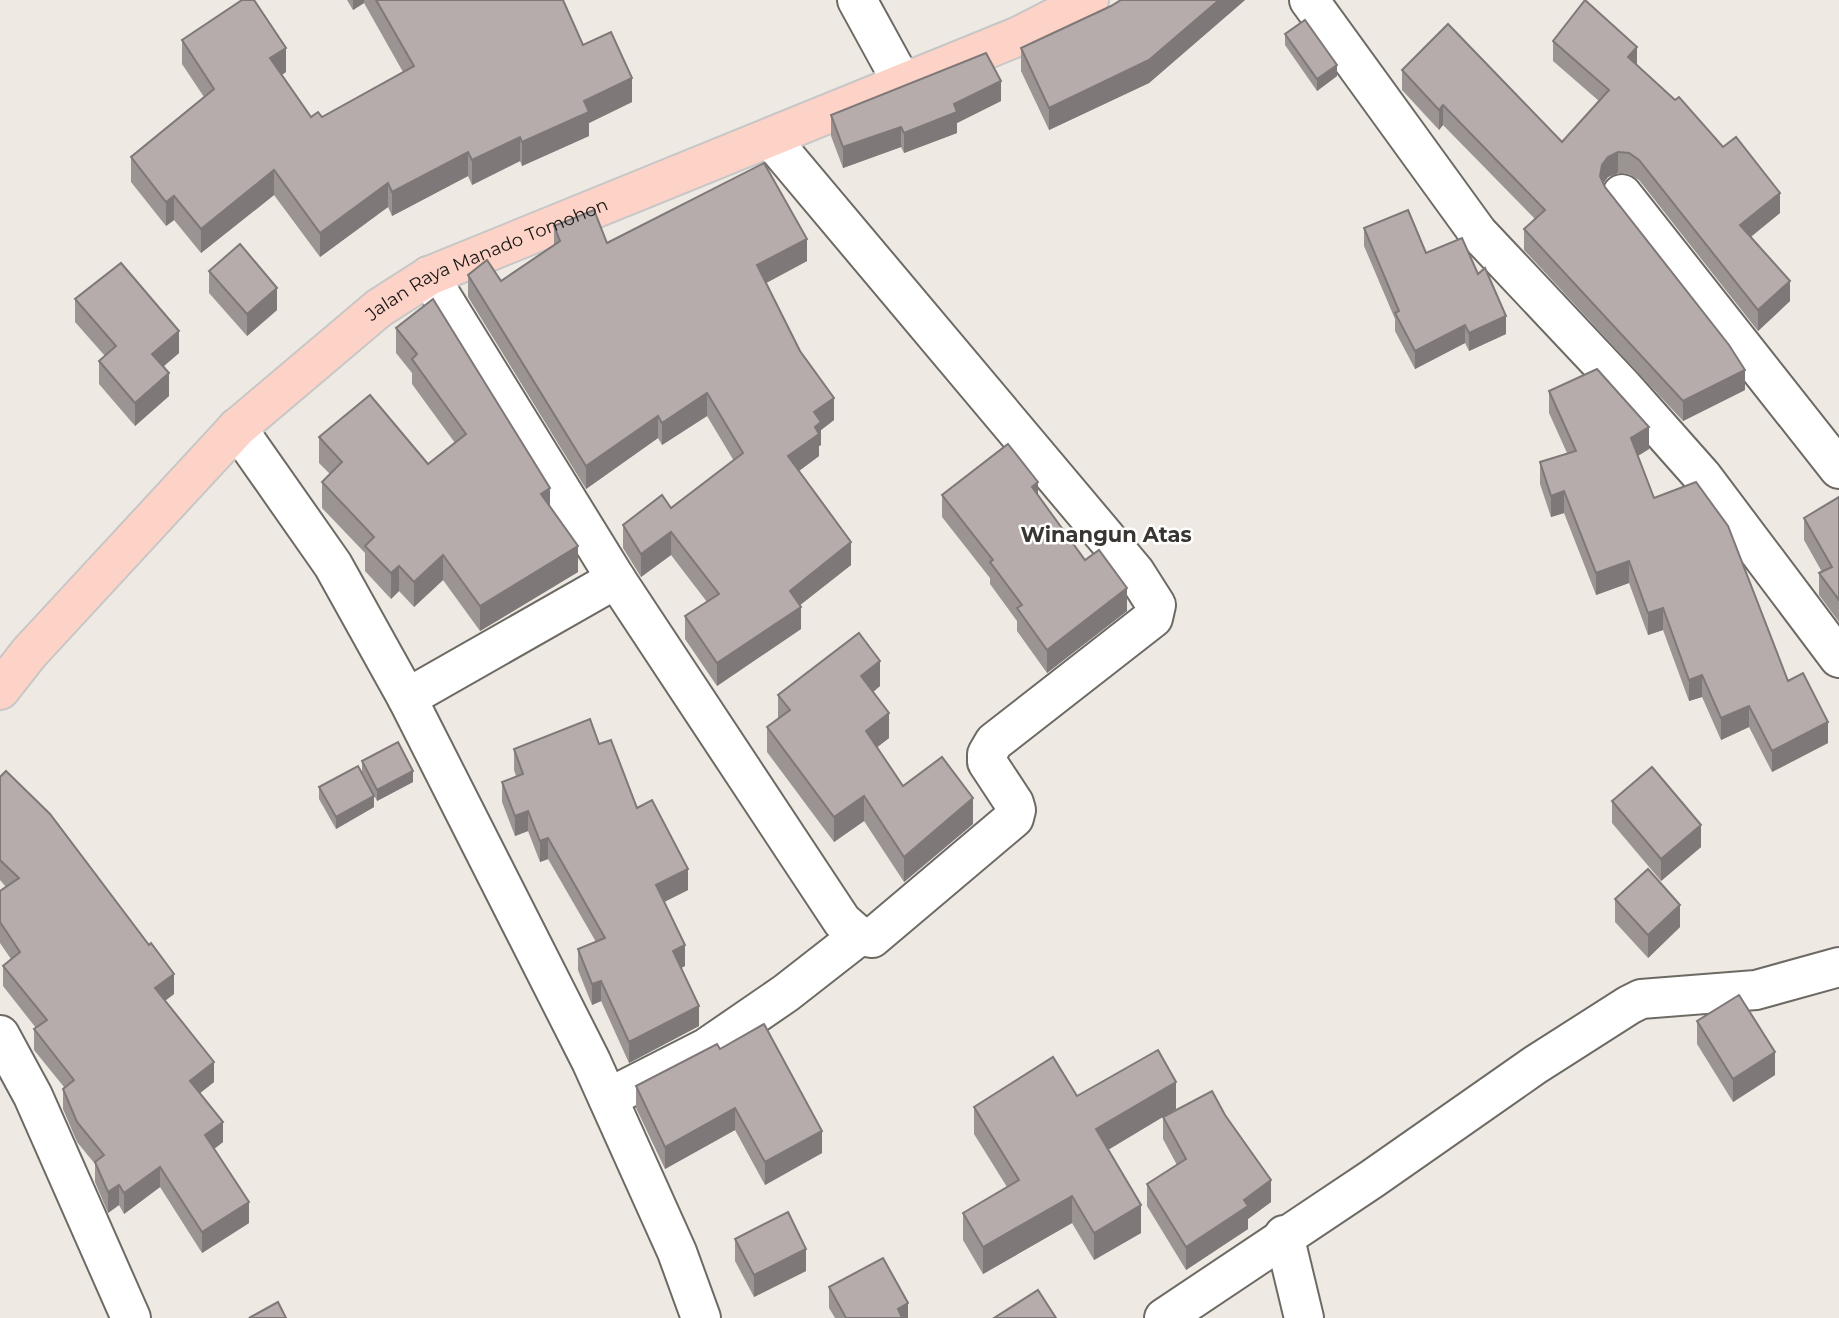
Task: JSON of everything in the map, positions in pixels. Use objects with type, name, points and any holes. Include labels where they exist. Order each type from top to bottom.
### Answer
[{"type":"highway","name":"Jalan Raya Manado Tomohon","points":[[0,690],[29,653],[237,428],[379,308],[429,276],[1019,36],[1089,0]]},
{"type":"street","points":[[857,0],[903,84]]},
{"type":"street","points":[[1309,0],[1478,233],[1702,476],[1839,658]]},
{"type":"street","points":[[429,276],[616,579],[842,921],[859,936],[867,939],[878,935],[1010,823],[1016,810],[987,762],[988,749],[999,736],[1157,613],[1152,596],[1135,572],[770,138]]},
{"type":"street","points":[[1622,194],[1839,468]]},
{"type":"street","points":[[237,428],[333,565],[488,852],[608,1098],[677,1252],[701,1318]]},
{"type":"street","points":[[407,698],[616,579]]},
{"type":"street","points":[[608,1098],[706,1048],[786,993],[859,936]]},
{"type":"street","points":[[1164,1318],[1284,1235],[1372,1179],[1535,1065],[1641,999],[1756,990],[1839,967]]},
{"type":"street","points":[[0,1035],[33,1096],[131,1318]]},
{"type":"street","points":[[1284,1235],[1304,1318]]},
{"type":"building","points":[[242,0],[254,0],[286,48],[270,58],[311,117],[318,112],[322,117],[414,66],[376,0],[563,0],[583,45],[611,32],[632,78],[584,101],[589,112],[522,142],[520,137],[472,160],[468,152],[392,192],[388,183],[320,233],[274,170],[201,229],[174,196],[166,202],[131,157],[214,89],[182,40]]},
{"type":"building","points":[[1121,0],[1219,0],[1149,60],[1049,108],[1021,48]]},
{"type":"building","points":[[1585,0],[1637,47],[1628,57],[1675,100],[1679,97],[1723,147],[1736,137],[1780,193],[1740,225],[1790,281],[1758,310],[1639,160],[1629,153],[1618,152],[1608,157],[1602,165],[1600,176],[1605,187],[1729,345],[1745,370],[1683,401],[1524,229],[1545,210],[1443,105],[1439,110],[1402,70],[1448,24],[1562,142],[1609,90],[1553,41]]},
{"type":"building","points":[[1305,20],[1337,65],[1317,79],[1285,34]]},
{"type":"building","points":[[986,53],[1001,81],[954,104],[957,112],[904,133],[901,127],[843,147],[831,115]]},
{"type":"building","points":[[764,163],[807,239],[757,265],[800,351],[834,398],[814,412],[821,422],[815,427],[819,434],[788,456],[851,542],[790,591],[801,607],[717,663],[685,616],[719,594],[671,532],[641,554],[623,525],[662,495],[671,508],[743,453],[707,393],[662,423],[658,416],[586,466],[468,275],[487,260],[501,281],[560,241],[554,226],[594,210],[607,243]]},
{"type":"building","points":[[1408,210],[1426,253],[1462,238],[1478,274],[1485,268],[1506,316],[1469,333],[1465,325],[1415,351],[1395,313],[1399,311],[1364,228]]},
{"type":"building","points":[[240,244],[277,288],[247,314],[209,271]]},
{"type":"building","points":[[121,263],[179,331],[152,354],[169,373],[135,403],[99,361],[116,346],[75,299]]},
{"type":"building","points":[[433,299],[550,488],[541,494],[578,546],[480,606],[443,555],[414,582],[399,566],[391,573],[365,546],[374,537],[322,482],[342,462],[319,437],[370,395],[428,464],[466,434],[412,359],[417,354],[396,328]]},
{"type":"building","points":[[1597,369],[1649,427],[1631,438],[1654,498],[1696,482],[1728,526],[1788,681],[1803,673],[1828,722],[1772,751],[1749,706],[1721,718],[1702,675],[1689,680],[1663,608],[1648,613],[1629,561],[1596,573],[1564,491],[1551,496],[1540,462],[1576,451],[1549,391]]},
{"type":"building","points":[[1008,444],[1038,482],[1032,487],[1085,560],[1099,550],[1127,588],[1047,650],[1017,608],[1022,605],[990,562],[993,560],[942,495]]},
{"type":"building","points":[[1839,497],[1839,600],[1819,573],[1832,567],[1804,518]]},
{"type":"building","points":[[859,633],[880,661],[861,676],[889,713],[866,731],[903,786],[942,757],[973,798],[904,857],[864,796],[834,817],[767,727],[790,710],[778,695]]},
{"type":"building","points":[[590,719],[599,744],[611,740],[637,808],[652,800],[688,869],[656,885],[685,945],[673,951],[699,1006],[629,1042],[601,981],[592,984],[578,949],[605,938],[548,838],[540,841],[528,811],[515,816],[502,782],[523,774],[514,749]]},
{"type":"building","points":[[398,742],[413,771],[377,790],[362,761]]},
{"type":"building","points":[[358,766],[374,796],[336,817],[319,787]]},
{"type":"building","points":[[1652,767],[1701,825],[1661,859],[1612,801]]},
{"type":"building","points":[[6,771],[50,814],[174,974],[155,988],[214,1062],[190,1081],[223,1122],[205,1135],[249,1202],[202,1232],[160,1167],[124,1193],[119,1185],[108,1192],[95,1162],[104,1155],[77,1122],[63,1089],[74,1080],[34,1029],[47,1020],[3,966],[20,952],[0,922],[0,891],[19,878],[0,860],[0,777]]},
{"type":"building","points":[[1648,869],[1680,905],[1648,935],[1615,899]]},
{"type":"building","points":[[1739,995],[1775,1052],[1733,1079],[1697,1021]]},
{"type":"building","points":[[764,1024],[822,1131],[765,1162],[735,1108],[665,1147],[636,1086],[717,1044],[720,1049]]},
{"type":"building","points":[[1158,1050],[1176,1082],[1096,1129],[1141,1205],[1094,1233],[1072,1196],[983,1247],[963,1213],[1019,1180],[974,1107],[1053,1057],[1077,1096]]},
{"type":"building","points":[[1212,1091],[1225,1115],[1271,1180],[1244,1200],[1248,1206],[1186,1247],[1147,1184],[1186,1159],[1163,1117]]},
{"type":"building","points":[[788,1212],[806,1249],[754,1275],[735,1239]]},
{"type":"building","points":[[883,1258],[908,1303],[898,1309],[902,1318],[846,1318],[829,1287]]},
{"type":"building","points":[[1038,1290],[1056,1318],[994,1318]]},
{"type":"building","points":[[278,1302],[286,1318],[249,1318]]},
{"type":"district","name":"Winangun Atas","points":[[1106,534]]}]
